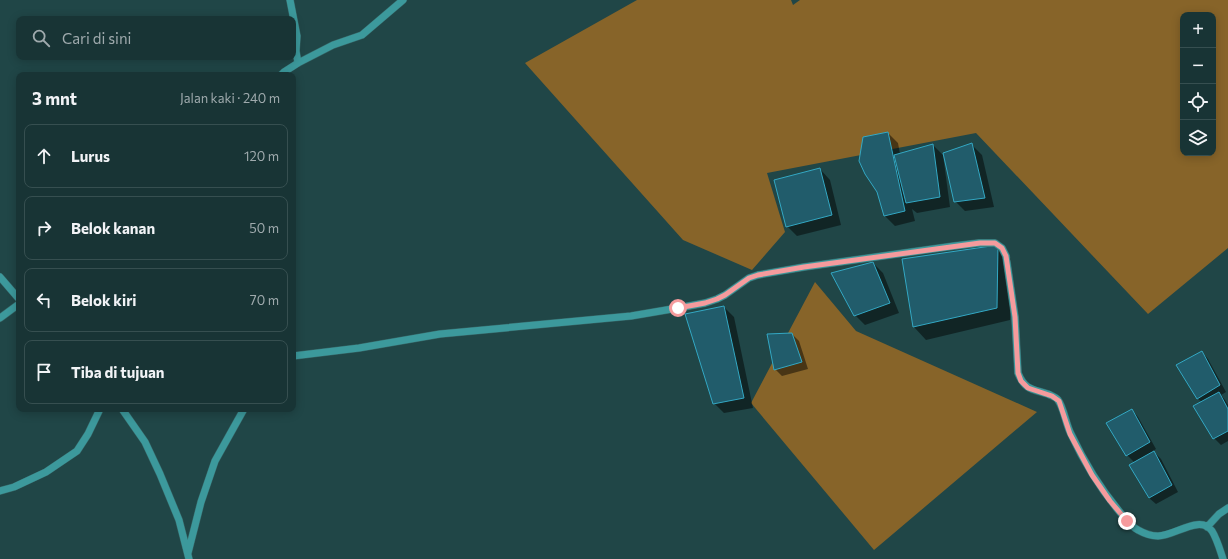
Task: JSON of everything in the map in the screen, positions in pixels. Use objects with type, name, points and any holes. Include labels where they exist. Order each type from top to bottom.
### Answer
[{"type":"street","points":[[290,0],[293,16]]},
{"type":"street","points":[[284,72],[298,63],[333,46],[362,35],[403,0]]},
{"type":"street","points":[[296,31],[296,51],[298,63]]},
{"type":"street","points":[[296,356],[359,348],[440,334],[631,316],[705,303],[725,295],[749,278],[758,275],[954,246],[995,243],[1002,248],[1006,256],[1015,317],[1018,373],[1021,381],[1028,388],[1052,396],[1059,401],[1070,434],[1092,475],[1110,501],[1136,529],[1146,534],[1159,536],[1172,534],[1192,525],[1201,524],[1208,527],[1212,531],[1223,559]]},
{"type":"street","points":[[0,277],[16,296]]},
{"type":"street","points":[[0,318],[16,306]]},
{"type":"street","points":[[0,491],[14,487],[46,472],[77,451],[88,434],[99,412]]},
{"type":"street","points":[[124,412],[145,442],[179,520],[188,557]]},
{"type":"street","points":[[188,557],[201,502],[215,461],[242,412]]},
{"type":"street","points":[[1208,527],[1219,514],[1228,508]]},
{"type":"shaded area","points":[[637,0],[791,0],[793,5],[800,0],[1228,0],[1228,248],[1148,314],[976,133],[767,173],[785,232],[752,270],[683,240],[525,63]]},
{"type":"shaded area","points":[[815,282],[856,331],[1037,412],[874,550],[751,403]]},
{"type":"building","points":[[888,132],[905,211],[884,216],[877,192],[865,174],[859,161],[863,137]]},
{"type":"building","points":[[972,143],[985,198],[954,202],[943,153]]},
{"type":"building","points":[[933,144],[940,197],[906,203],[894,155]]},
{"type":"building","points":[[820,168],[832,215],[786,227],[774,180]]},
{"type":"building","points":[[998,245],[997,308],[913,327],[902,259]]},
{"type":"building","points":[[873,262],[890,303],[854,316],[831,273]]},
{"type":"building","points":[[724,306],[744,398],[713,404],[685,314]]},
{"type":"building","points":[[792,333],[802,362],[774,370],[767,334]]},
{"type":"building","points":[[1202,351],[1220,385],[1197,399],[1176,365]]},
{"type":"building","points":[[1219,392],[1228,409],[1228,431],[1213,439],[1193,406]]},
{"type":"building","points":[[1132,409],[1150,442],[1126,456],[1106,423]]},
{"type":"building","points":[[1154,451],[1172,485],[1149,498],[1129,465]]},
{"type":"route","points":[[678,308],[717,299],[749,278],[758,275],[954,246],[995,243],[1002,248],[1006,256],[1015,317],[1018,373],[1021,381],[1028,388],[1052,396],[1059,401],[1070,434],[1092,475],[1110,501],[1127,521]]}]
